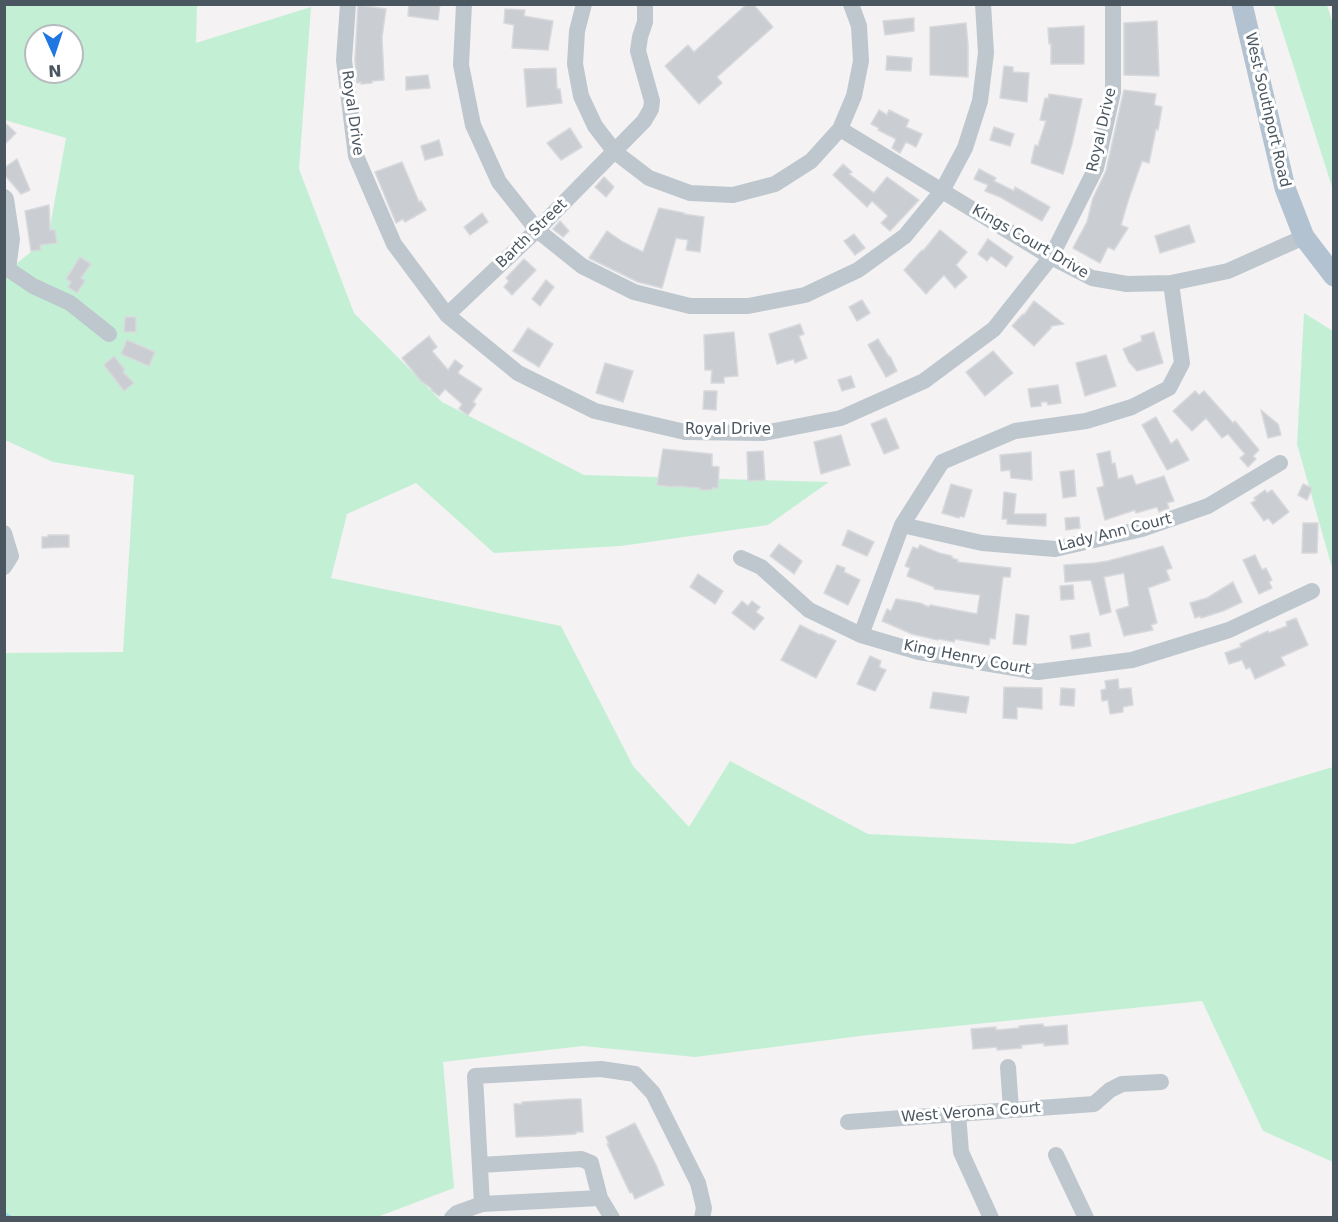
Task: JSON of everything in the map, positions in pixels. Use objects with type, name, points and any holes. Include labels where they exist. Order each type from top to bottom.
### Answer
[{"type":"main road","name":"West Southport Road","points":[[1242,4],[1285,188],[1305,237],[1334,276]]},
{"type":"street","name":"Royal Drive","points":[[348,4],[344,60],[356,156],[394,244],[447,315],[518,373],[595,411],[685,432],[764,433],[840,418],[924,381],[994,329],[1051,257],[1096,168],[1113,92],[1113,4]]},
{"type":"street","points":[[464,4],[461,65],[473,125],[499,182],[537,230],[582,266],[634,292],[690,306],[748,306],[805,295],[858,270],[904,236],[942,191],[965,148],[980,101],[986,53],[983,4]]},
{"type":"street","points":[[584,4],[576,31],[575,64],[582,96],[595,126],[615,152],[649,178],[659,182],[690,193],[733,195],[775,184],[812,161],[840,129],[855,96],[861,61],[859,26],[852,4]]},
{"type":"street","name":"Barth Street","points":[[447,315],[537,230],[644,122],[651,109],[652,101],[638,51],[645,22],[645,4]]},
{"type":"street","name":"Kings Court Drive","points":[[840,129],[1051,257],[1092,278],[1127,284],[1171,283],[1228,271],[1305,237]]},
{"type":"street","points":[[4,197],[12,239],[6,269],[33,286],[70,303],[109,334]]},
{"type":"street","points":[[861,635],[902,525],[942,462],[1015,431],[1086,421],[1132,407],[1169,388],[1182,363],[1171,283]]},
{"type":"street","name":"Lady Ann Court","points":[[902,525],[982,543],[1055,549],[1142,529],[1208,506],[1280,463]]},
{"type":"street","points":[[4,533],[11,556],[4,567]]},
{"type":"street","name":"King Henry Court","points":[[741,558],[761,567],[809,610],[861,635],[920,652],[1038,672],[1132,660],[1228,630],[1312,591]]},
{"type":"street","points":[[1008,1066],[1011,1110]]},
{"type":"street","points":[[482,1204],[474,1076],[601,1069],[635,1074],[653,1093],[698,1183],[704,1208],[702,1218]]},
{"type":"street","name":"West Verona Court","points":[[848,1122],[1094,1104],[1110,1090],[1122,1084],[1161,1082]]},
{"type":"street","points":[[958,1114],[961,1152],[991,1218]]},
{"type":"street","points":[[1056,1155],[1086,1218]]},
{"type":"street","points":[[480,1165],[582,1159],[591,1163],[600,1198],[612,1218]]},
{"type":"street","points":[[452,1218],[482,1204],[600,1198]]},
{"type":"green space","points":[[5,5],[197,5],[196,43],[311,7],[299,169],[354,313],[442,402],[584,475],[829,482],[768,525],[621,546],[494,553],[416,483],[347,514],[331,578],[561,626],[633,766],[689,827],[730,761],[868,834],[1073,844],[1333,767],[1333,1162],[1263,1131],[1202,1001],[868,1035],[695,1057],[583,1046],[443,1062],[454,1188],[377,1217],[5,1217],[5,653],[123,652],[134,475],[53,462],[5,440],[5,273],[48,238],[66,138],[5,120]]},
{"type":"green space","points":[[1274,5],[1327,5],[1334,27],[1333,190]]},
{"type":"green space","points":[[1304,313],[1333,331],[1333,571],[1297,444]]},
{"type":"building","points":[[409,4],[440,4],[438,20],[408,16]]},
{"type":"building","points":[[747,4],[753,4],[773,27],[717,77],[722,83],[699,104],[665,66],[688,45],[694,52]]},
{"type":"building","points":[[358,5],[386,9],[382,37],[384,80],[357,83],[355,60]]},
{"type":"building","points":[[505,9],[525,10],[524,16],[553,21],[548,50],[512,48],[514,25],[504,23]]},
{"type":"building","points":[[914,18],[914,31],[885,35],[883,21]]},
{"type":"building","points":[[1157,21],[1159,76],[1124,75],[1124,23]]},
{"type":"building","points":[[966,23],[968,77],[930,75],[930,27]]},
{"type":"building","points":[[1084,26],[1084,64],[1051,64],[1048,28]]},
{"type":"building","points":[[887,56],[912,58],[911,71],[886,70]]},
{"type":"building","points":[[1004,66],[1013,67],[1013,72],[1029,73],[1027,102],[1000,98]]},
{"type":"building","points":[[556,68],[557,89],[560,89],[562,103],[527,107],[524,69]]},
{"type":"building","points":[[428,75],[430,88],[406,90],[406,77]]},
{"type":"building","points":[[1124,90],[1156,94],[1154,105],[1162,107],[1149,163],[1142,161],[1121,225],[1128,228],[1114,250],[1108,247],[1100,263],[1073,248],[1087,222],[1093,198],[1106,171]]},
{"type":"building","points":[[1049,94],[1082,99],[1063,174],[1031,163],[1035,145],[1038,146],[1046,121],[1040,120],[1045,98],[1048,99]]},
{"type":"building","points":[[879,110],[887,115],[889,110],[909,120],[906,127],[922,134],[916,147],[906,142],[900,153],[892,148],[896,139],[871,124]]},
{"type":"building","points":[[4,122],[16,133],[4,145]]},
{"type":"building","points":[[994,127],[1014,134],[1010,146],[990,140]]},
{"type":"building","points":[[570,128],[582,147],[561,160],[547,143]]},
{"type":"building","points":[[439,140],[443,155],[425,160],[421,146]]},
{"type":"building","points":[[17,159],[30,190],[21,194],[4,174],[4,168]]},
{"type":"building","points":[[402,162],[419,202],[421,201],[426,210],[405,222],[403,219],[396,223],[375,172]]},
{"type":"building","points":[[843,164],[852,172],[849,174],[874,193],[887,177],[919,200],[890,231],[881,223],[888,216],[872,201],[867,207],[833,175]]},
{"type":"building","points":[[979,169],[996,178],[994,181],[1014,191],[1015,187],[1050,207],[1042,221],[985,191],[988,185],[974,179]]},
{"type":"building","points":[[604,177],[614,187],[606,197],[595,187]]},
{"type":"building","points":[[49,205],[50,230],[55,230],[57,243],[40,245],[41,250],[31,251],[25,211]]},
{"type":"building","points":[[659,208],[704,217],[700,252],[686,250],[688,240],[676,238],[662,288],[638,282],[589,258],[607,231],[643,252]]},
{"type":"building","points":[[482,213],[488,222],[470,235],[464,227]]},
{"type":"building","points":[[560,221],[569,231],[563,237],[553,229]]},
{"type":"building","points":[[1189,225],[1195,242],[1160,253],[1155,236]]},
{"type":"building","points":[[940,230],[967,252],[956,265],[967,277],[955,288],[944,275],[926,294],[904,270]]},
{"type":"building","points":[[854,234],[865,248],[855,255],[844,241]]},
{"type":"building","points":[[988,239],[1013,257],[1006,267],[991,256],[987,261],[978,254]]},
{"type":"building","points":[[80,257],[91,264],[81,278],[85,281],[77,293],[68,287],[71,282],[66,279]]},
{"type":"building","points":[[524,259],[536,270],[512,295],[504,287],[509,281],[506,278]]},
{"type":"building","points":[[546,280],[554,287],[540,306],[532,299]]},
{"type":"building","points":[[862,300],[870,313],[857,321],[849,307]]},
{"type":"building","points":[[1034,301],[1064,324],[1051,326],[1034,346],[1012,326]]},
{"type":"building","points":[[125,317],[136,317],[136,332],[124,332]]},
{"type":"building","points":[[800,324],[804,334],[799,336],[807,358],[795,363],[794,359],[777,364],[769,334]]},
{"type":"building","points":[[528,328],[553,344],[539,367],[513,351]]},
{"type":"building","points":[[734,332],[738,376],[724,377],[724,383],[711,383],[712,370],[705,370],[704,335]]},
{"type":"building","points":[[1154,332],[1163,363],[1137,371],[1129,362],[1123,349],[1142,341],[1141,336]]},
{"type":"building","points":[[429,336],[437,347],[432,351],[448,370],[455,360],[463,366],[459,374],[482,389],[473,402],[476,404],[468,415],[459,409],[462,404],[445,389],[439,396],[431,390],[402,358]]},
{"type":"building","points":[[878,339],[897,371],[886,377],[868,345]]},
{"type":"building","points":[[127,340],[155,352],[149,366],[121,354]]},
{"type":"building","points":[[993,351],[1013,373],[985,396],[966,372]]},
{"type":"building","points":[[1106,355],[1116,386],[1085,396],[1076,363]]},
{"type":"building","points":[[114,356],[125,370],[123,372],[134,383],[124,391],[104,365]]},
{"type":"building","points":[[605,363],[633,371],[623,402],[596,393]]},
{"type":"building","points":[[851,376],[855,387],[842,391],[838,380]]},
{"type":"building","points":[[1058,385],[1061,403],[1048,405],[1047,402],[1041,402],[1041,406],[1031,407],[1028,389]]},
{"type":"building","points":[[704,391],[717,391],[716,410],[703,409]]},
{"type":"building","points":[[1195,391],[1199,395],[1204,391],[1233,423],[1235,421],[1259,450],[1253,456],[1256,459],[1248,467],[1240,458],[1245,454],[1228,434],[1222,438],[1206,418],[1192,431],[1173,411]]},
{"type":"building","points":[[1261,410],[1278,424],[1281,435],[1268,438]]},
{"type":"building","points":[[1156,417],[1171,444],[1177,439],[1189,460],[1167,470],[1142,425]]},
{"type":"building","points":[[886,418],[899,448],[884,454],[871,424]]},
{"type":"building","points":[[841,435],[850,465],[821,474],[814,442]]},
{"type":"building","points":[[663,449],[712,454],[712,466],[719,467],[718,488],[700,490],[700,488],[657,485]]},
{"type":"building","points":[[763,451],[765,480],[748,481],[747,452]]},
{"type":"building","points":[[1110,451],[1118,479],[1132,475],[1136,485],[1164,476],[1174,501],[1167,503],[1169,508],[1159,512],[1157,507],[1136,513],[1135,510],[1105,520],[1097,488],[1104,486],[1097,454]]},
{"type":"building","points":[[1031,452],[1032,480],[1011,478],[1010,470],[1001,471],[1000,455]]},
{"type":"building","points":[[1074,470],[1076,496],[1063,498],[1060,472]]},
{"type":"building","points":[[951,484],[972,490],[964,517],[959,518],[942,513]]},
{"type":"building","points":[[1303,484],[1312,488],[1307,500],[1298,495]]},
{"type":"building","points":[[1265,490],[1267,493],[1272,490],[1289,512],[1273,524],[1268,518],[1264,521],[1251,503]]},
{"type":"building","points":[[1004,492],[1016,494],[1014,514],[1046,514],[1046,526],[1007,524],[1007,519],[1002,519]]},
{"type":"building","points":[[1079,517],[1080,528],[1066,530],[1065,518]]},
{"type":"building","points":[[1303,523],[1318,523],[1317,553],[1302,553]]},
{"type":"building","points":[[848,530],[874,542],[867,556],[842,545]]},
{"type":"building","points":[[48,535],[69,535],[69,547],[42,548],[42,537],[48,537]]},
{"type":"building","points":[[779,544],[802,561],[794,574],[770,556]]},
{"type":"building","points":[[920,545],[952,556],[958,560],[957,562],[1011,568],[1010,577],[1003,577],[995,639],[990,638],[989,645],[955,639],[954,642],[938,640],[912,634],[882,621],[887,609],[891,611],[896,599],[929,607],[930,605],[977,614],[980,595],[934,589],[934,587],[907,576],[910,568],[905,566],[913,547],[918,549]]},
{"type":"building","points":[[1163,546],[1172,568],[1166,570],[1170,580],[1148,588],[1157,623],[1151,625],[1153,630],[1124,636],[1116,610],[1129,606],[1124,573],[1104,577],[1111,612],[1100,615],[1091,580],[1065,582],[1064,565],[1108,561]]},
{"type":"building","points":[[1255,555],[1262,570],[1266,568],[1272,580],[1269,582],[1272,588],[1259,594],[1243,560]]},
{"type":"building","points":[[837,565],[845,568],[844,572],[860,580],[848,605],[824,593]]},
{"type":"building","points":[[698,574],[723,591],[715,604],[690,587]]},
{"type":"building","points":[[1233,582],[1242,602],[1223,611],[1195,618],[1190,603],[1207,598]]},
{"type":"building","points":[[1073,585],[1074,599],[1061,600],[1060,586]]},
{"type":"building","points":[[742,601],[748,606],[752,601],[760,607],[756,612],[764,618],[754,630],[732,613]]},
{"type":"building","points":[[1016,614],[1029,616],[1026,645],[1013,644]]},
{"type":"building","points":[[1296,618],[1308,645],[1281,657],[1285,665],[1255,679],[1250,667],[1246,669],[1242,660],[1229,664],[1225,653],[1241,647],[1240,644],[1268,631],[1269,633],[1287,626],[1286,622]]},
{"type":"building","points":[[800,625],[836,641],[816,678],[781,660]]},
{"type":"building","points":[[1089,633],[1091,646],[1072,649],[1070,636]]},
{"type":"building","points":[[870,656],[881,661],[879,667],[886,670],[875,691],[857,684]]},
{"type":"building","points":[[1118,679],[1119,689],[1131,688],[1133,705],[1123,707],[1123,712],[1110,714],[1108,700],[1102,701],[1101,690],[1106,689],[1105,681]]},
{"type":"building","points":[[1004,687],[1042,688],[1042,709],[1017,707],[1017,719],[1003,718]]},
{"type":"building","points":[[1061,688],[1075,689],[1074,706],[1060,705]]},
{"type":"building","points":[[933,692],[969,697],[966,713],[930,708]]},
{"type":"building","points":[[1043,1024],[1044,1027],[1067,1025],[1068,1044],[1044,1046],[1044,1043],[997,1050],[997,1047],[973,1049],[971,1029],[996,1027],[996,1030]]},
{"type":"building","points":[[581,1099],[583,1132],[516,1137],[514,1104]]},
{"type":"building","points":[[635,1123],[664,1185],[635,1199],[621,1174],[606,1137]]},
{"type":"waterway","points":[[4,1214],[11,1218]]}]
